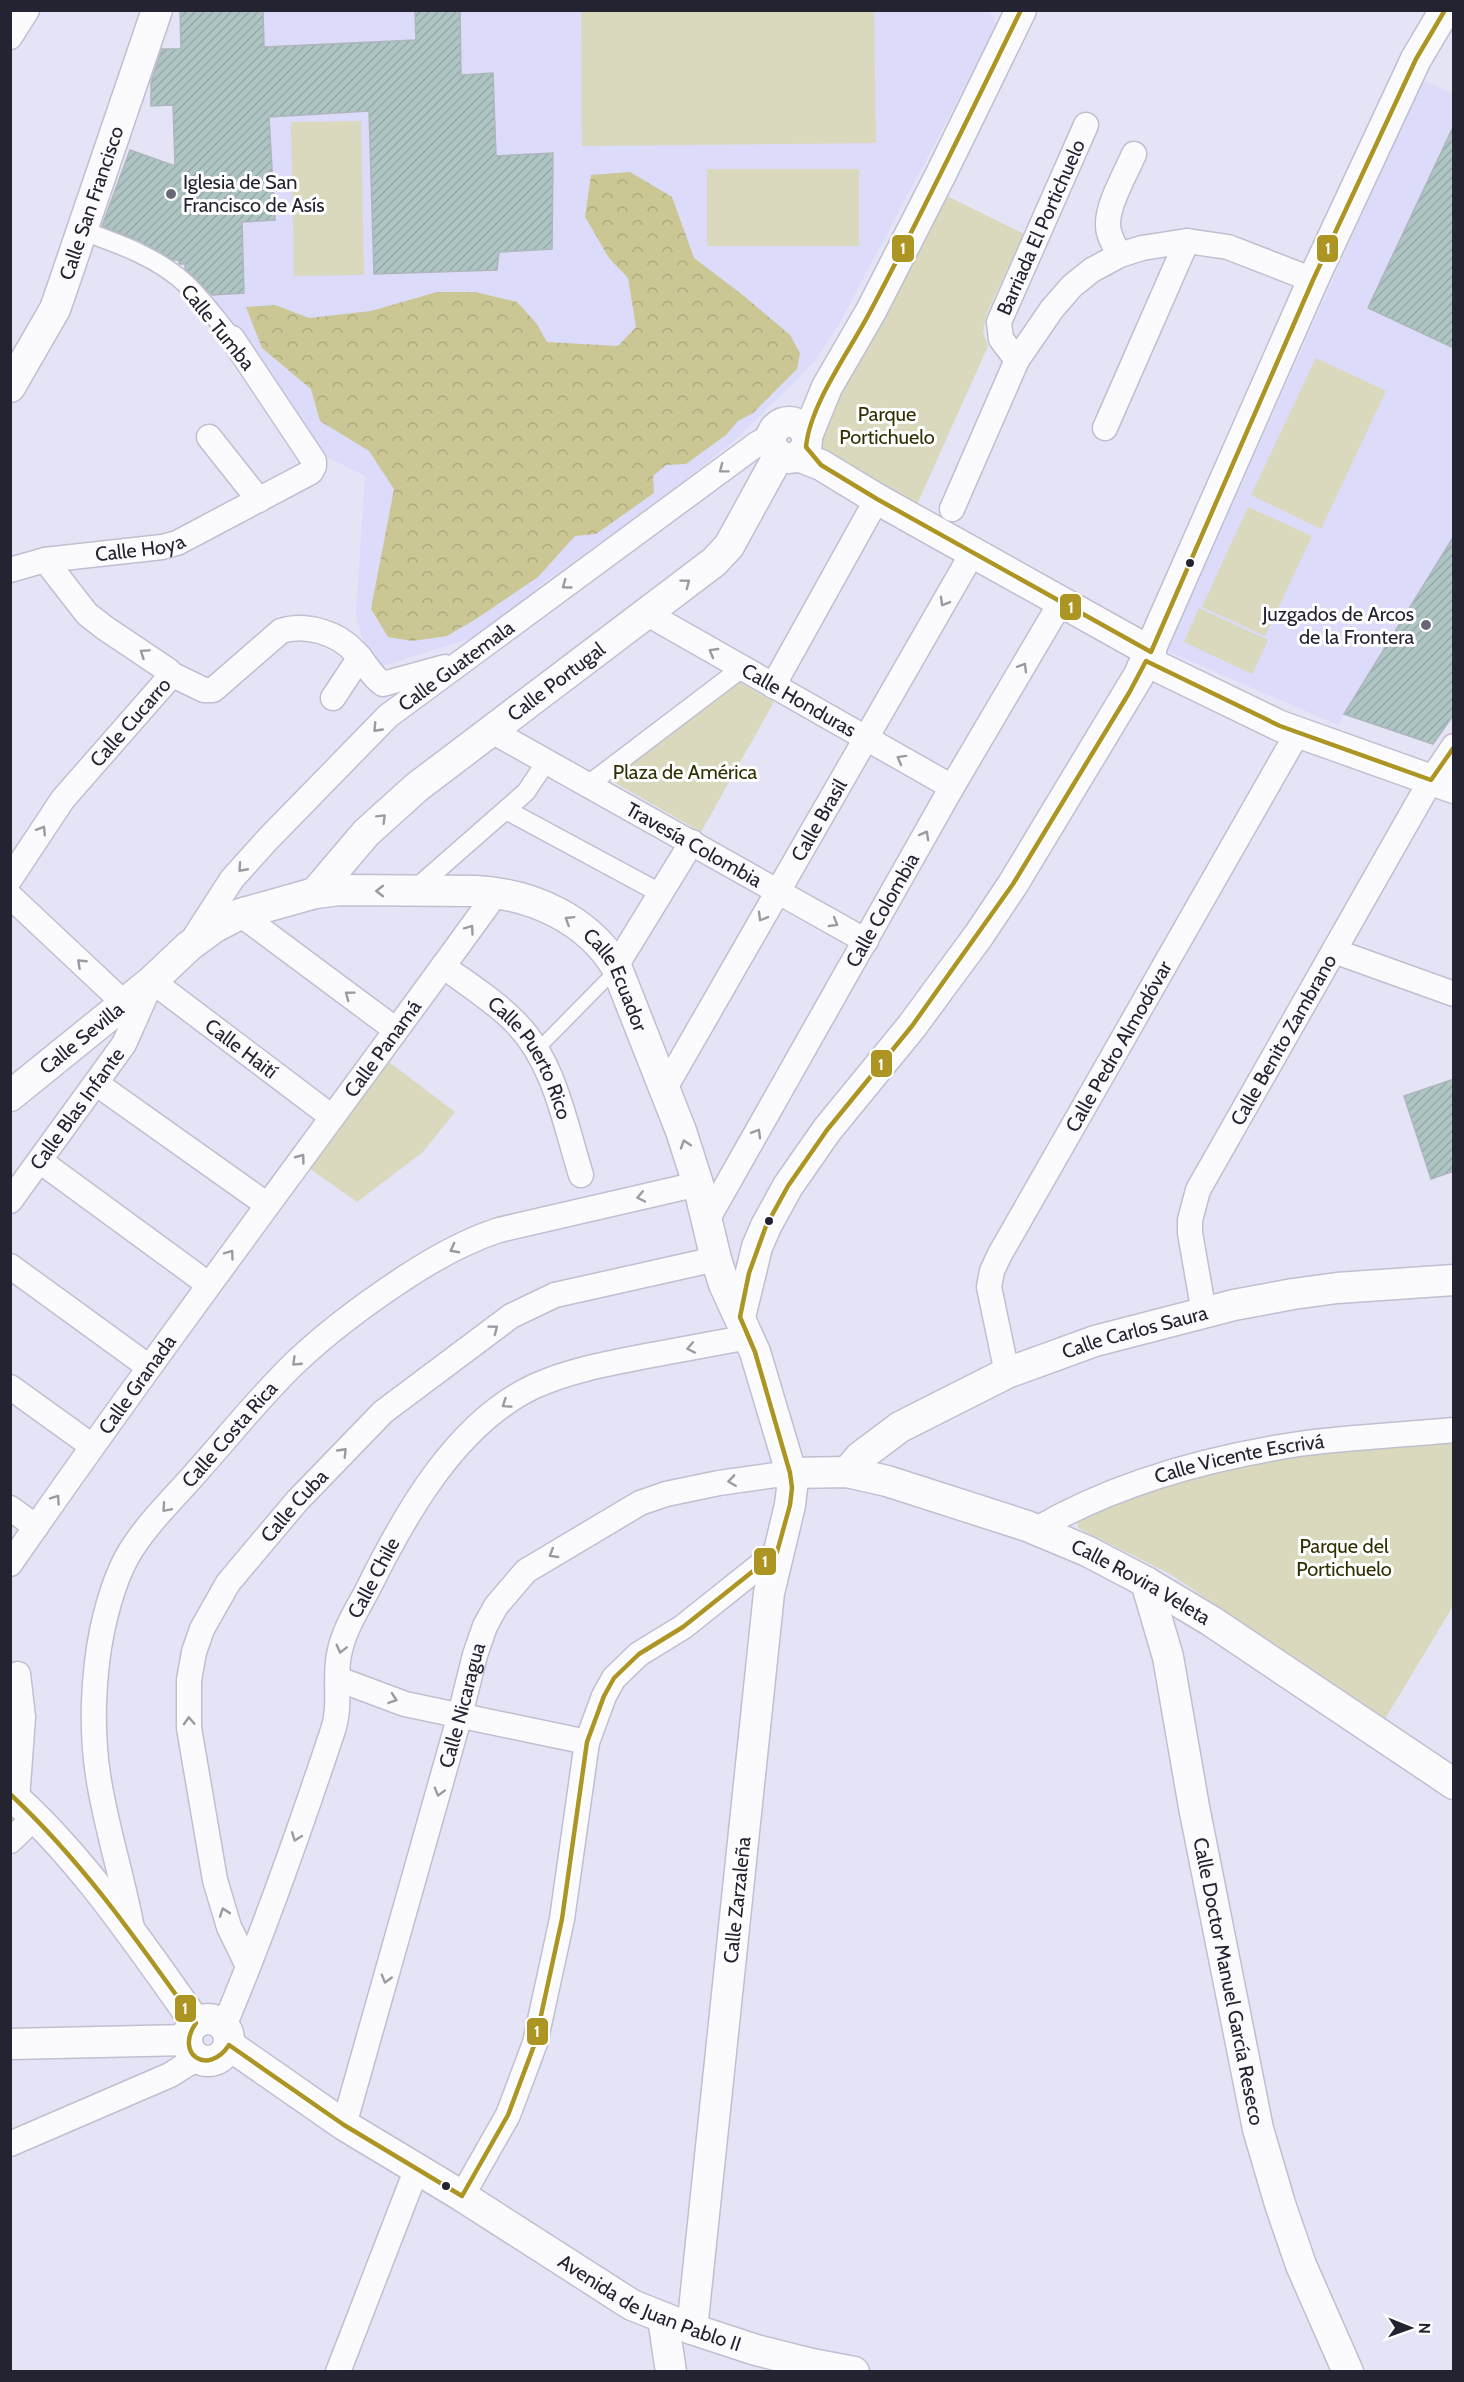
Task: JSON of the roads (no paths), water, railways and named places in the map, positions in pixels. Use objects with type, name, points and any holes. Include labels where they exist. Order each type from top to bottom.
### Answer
[{"type":"street","points":[[10,37],[27,10]]},
{"type":"street","name":"Calle San Francisco","points":[[10,387],[55,309],[156,10]]},
{"type":"street","points":[[744,1327],[749,1273],[757,1247],[788,1186],[845,1106],[928,1004],[1014,884],[1129,693],[1148,657],[1313,280],[1416,59],[1445,10]]},
{"type":"street","name":"Calle Portugal","points":[[315,893],[366,833],[390,810],[490,730],[721,555],[750,509],[796,445],[871,311],[940,176],[1013,18]]},
{"type":"street","name":"Barriada El Portichuelo","points":[[1017,360],[1001,339],[999,322],[1086,125]]},
{"type":"street","points":[[1120,255],[1110,237],[1109,214],[1134,154]]},
{"type":"street","name":"Calle Tumba","points":[[83,231],[145,255],[185,283],[232,338],[314,461],[314,466]]},
{"type":"street","points":[[1105,428],[1187,241]]},
{"type":"street","name":"Barriada El Portichuelo","points":[[951,509],[1017,360],[1052,309],[1072,286],[1092,270],[1120,255],[1160,244],[1187,241],[1228,247],[1313,280]]},
{"type":"street","points":[[210,437],[259,500]]},
{"type":"street","name":"Calle Guatemala","points":[[189,946],[232,879],[388,716],[757,444],[796,445]]},
{"type":"street","points":[[796,445],[877,499],[1061,602],[1148,657],[1262,718],[1442,784]]},
{"type":"street","name":"Calle Hoya","points":[[10,570],[45,560],[170,545],[311,472],[314,466]]},
{"type":"street","points":[[772,686],[877,499]]},
{"type":"street","name":"Calle Brasil","points":[[665,1088],[973,552]]},
{"type":"street","name":"Calle Cucarro","points":[[10,879],[63,799],[171,674],[170,671],[87,614],[45,560]]},
{"type":"street","name":"Calle Colombia","points":[[707,1220],[952,787],[1061,602]]},
{"type":"street","name":"Calle Honduras","points":[[646,613],[952,787]]},
{"type":"street","points":[[171,674],[204,690],[213,690],[281,631],[291,628],[320,631],[346,643],[383,684],[437,668],[457,665]]},
{"type":"street","points":[[333,698],[360,657]]},
{"type":"street","points":[[588,785],[742,668]]},
{"type":"street","name":"Travesía Colombia","points":[[490,730],[866,941]]},
{"type":"street","name":"Calle Pedro Almodóvar","points":[[1007,1373],[989,1287],[999,1254],[1298,732]]},
{"type":"street","name":"Calle Benito Zambrano","points":[[1204,1313],[1190,1233],[1190,1220],[1198,1190],[1334,951],[1442,784],[1454,746]]},
{"type":"street","points":[[412,891],[526,792],[546,762]]},
{"type":"street","points":[[506,810],[660,893]]},
{"type":"street","points":[[616,968],[692,842]]},
{"type":"street","name":"Calle Ecuador","points":[[152,981],[189,946],[215,927],[240,914],[315,893],[339,890],[496,892],[521,897],[562,915],[595,939],[607,952],[616,968],[665,1088],[698,1184],[724,1284],[744,1327],[761,1373],[790,1473]]},
{"type":"street","name":"Calle Panamá","points":[[266,1204],[496,892]]},
{"type":"street","points":[[10,896],[124,1003]]},
{"type":"street","points":[[240,914],[396,1030]]},
{"type":"street","points":[[1334,951],[1454,994]]},
{"type":"street","name":"Calle Puerto Rico","points":[[442,966],[504,1012],[522,1029],[537,1050],[550,1076],[581,1175]]},
{"type":"street","name":"Calle Sevilla","points":[[10,1096],[152,981]]},
{"type":"street","name":"Calle Blas Infante","points":[[10,1201],[124,1044],[152,981]]},
{"type":"street","name":"Calle Haití","points":[[152,981],[332,1117]]},
{"type":"street","points":[[97,1084],[266,1204]]},
{"type":"street","points":[[40,1161],[208,1284]]},
{"type":"street","name":"Calle Costa Rica","points":[[133,1935],[98,1773],[95,1713],[99,1656],[108,1606],[121,1569],[140,1537],[240,1422],[298,1360],[333,1329],[421,1267],[467,1242],[499,1230],[698,1184]]},
{"type":"street","name":"Calle Granada","points":[[10,1564],[266,1204]]},
{"type":"street","name":"Calle Cuba","points":[[248,1966],[230,1927],[215,1880],[189,1728],[189,1680],[194,1652],[202,1629],[228,1583],[297,1501],[383,1412],[511,1316],[555,1295],[716,1259]]},
{"type":"street","points":[[10,1266],[149,1367]]},
{"type":"street","name":"Calle Carlos Saura","points":[[847,1473],[860,1457],[900,1427],[1007,1373],[1095,1341],[1245,1303],[1337,1288],[1454,1280]]},
{"type":"street","name":"Calle Chile","points":[[207,2038],[248,1966],[304,1816],[337,1719],[340,1650],[346,1632],[388,1548],[415,1503],[452,1454],[486,1418],[534,1387],[558,1377],[744,1327]]},
{"type":"street","points":[[10,1387],[92,1446]]},
{"type":"street","name":"Calle Vicente Escrivá","points":[[1035,1530],[1072,1508],[1112,1491],[1180,1470],[1245,1454],[1320,1442],[1454,1430]]},
{"type":"street","name":"Calle Rovira Veleta","points":[[790,1473],[847,1473],[887,1481],[1035,1530],[1087,1551],[1146,1582],[1256,1650],[1454,1784]]},
{"type":"street","name":"Calle Zarzaleña","points":[[692,2329],[769,1593],[790,1505],[790,1473]]},
{"type":"street","name":"Calle Nicaragua","points":[[344,2125],[475,1655],[484,1626],[496,1606],[526,1571],[640,1503],[666,1494],[709,1485],[790,1473]]},
{"type":"street","points":[[10,1508],[36,1527]]},
{"type":"street","points":[[462,2196],[508,2115],[535,2043],[562,1919],[586,1742],[604,1696],[614,1678],[626,1664],[699,1615],[777,1552]]},
{"type":"street","name":"Calle Doctor Manuel García Reseco","points":[[1146,1582],[1168,1657],[1194,1807],[1258,2129],[1301,2265],[1348,2372]]},
{"type":"street","points":[[10,1841],[21,1803],[23,1717],[18,1674]]},
{"type":"street","points":[[338,1679],[405,1704],[586,1742]]},
{"type":"street","name":"Avenida de Juan Pablo II","points":[[21,1803],[64,1848],[133,1935],[207,2038],[462,2196],[611,2292],[663,2318],[692,2329],[783,2357],[854,2372]]},
{"type":"street","points":[[10,2044],[207,2038]]},
{"type":"street","points":[[10,2144],[170,2074],[207,2038]]},
{"type":"street","points":[[338,2372],[417,2168]]},
{"type":"street","points":[[663,2318],[672,2372]]},
{"type":"lane","points":[[537,1050],[616,968]]},
{"type":"place","name":"Iglesia de San Francisco de Asís","points":[[171,194]]},
{"type":"place","name":"Juzgados de Arcos de la Frontera","points":[[1426,625]]},
{"type":"park label","name":"Parque Portichuelo","points":[[887,426]]},
{"type":"park label","name":"Plaza de América","points":[[685,772]]},
{"type":"park label","name":"Parque del Portichuelo","points":[[1344,1558]]}]
